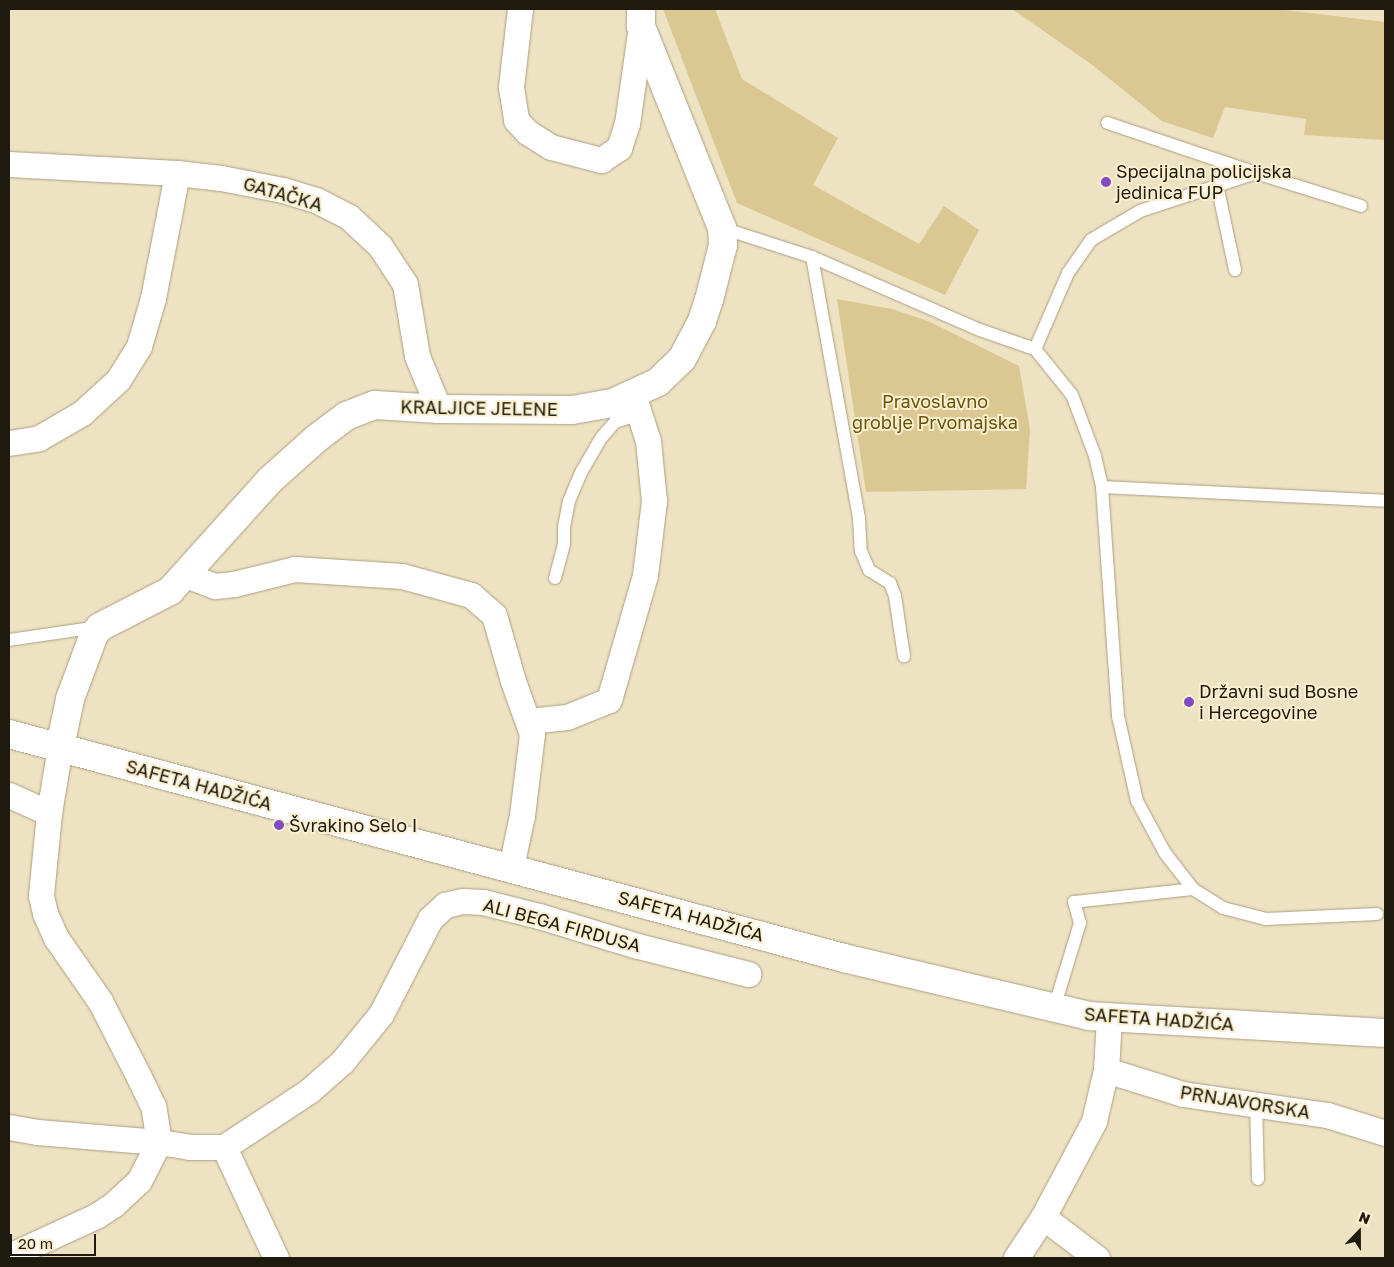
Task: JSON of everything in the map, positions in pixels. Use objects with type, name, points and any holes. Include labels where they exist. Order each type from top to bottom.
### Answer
[{"type":"main road","name":"KRALJICE JELENE","points":[[100,627],[170,590],[186,575],[270,480],[346,416],[375,405],[439,409],[572,410],[613,403],[636,404],[682,358],[702,321],[723,245],[722,228],[641,17]]},
{"type":"main road","points":[[60,747],[70,699],[85,655],[94,634],[100,627]]},
{"type":"main road","name":"SAFETA HADŽIĆA","points":[[9,734],[511,867],[844,958],[1054,1008],[1110,1018],[1385,1033]]},
{"type":"street","points":[[520,9],[510,87],[516,120],[527,132],[551,147],[601,160],[619,148],[627,124],[641,17]]},
{"type":"street","name":"GATAČKA","points":[[9,164],[177,173],[221,178],[283,190],[316,200],[349,217],[380,246],[405,284],[417,356],[439,409]]},
{"type":"street","points":[[9,443],[39,438],[82,413],[118,380],[139,346],[154,298],[177,173]]},
{"type":"street","points":[[528,721],[568,717],[609,700],[645,575],[654,501],[648,442],[636,404]]},
{"type":"street","points":[[186,575],[215,586],[234,584],[295,569],[402,576],[471,595],[494,615],[513,680],[532,734],[531,760],[511,867]]},
{"type":"street","points":[[9,1256],[96,1216],[113,1205],[139,1181],[158,1142],[153,1106],[139,1077],[100,1001],[56,938],[44,913],[41,895],[49,813],[60,747]]},
{"type":"street","points":[[9,795],[49,813]]},
{"type":"street","name":"ALI BEGA FIRDUSA","points":[[224,1147],[309,1091],[342,1062],[381,1014],[430,919],[445,905],[463,901],[483,902],[539,916],[638,946],[748,974]]},
{"type":"street","points":[[1016,1258],[1044,1217],[1094,1121],[1106,1070],[1110,1018]]},
{"type":"street","name":"PRNJAVORSKA","points":[[1106,1070],[1183,1094],[1327,1115],[1385,1132]]},
{"type":"street","points":[[9,1127],[37,1132],[158,1142],[189,1147],[224,1147],[276,1258]]},
{"type":"street","points":[[1044,1217],[1096,1258]]},
{"type":"lane","points":[[1107,123],[1361,206]]},
{"type":"lane","points":[[1035,349],[1068,273],[1091,240],[1140,211],[1256,172]]},
{"type":"lane","points":[[1217,186],[1235,270]]},
{"type":"lane","points":[[722,228],[812,257],[980,330],[1035,349],[1072,395],[1095,456],[1102,487],[1118,716],[1137,801],[1165,852],[1193,889],[1223,908],[1266,919],[1377,914]]},
{"type":"lane","points":[[812,257],[859,518],[860,551],[869,570],[890,583],[904,656]]},
{"type":"lane","points":[[555,578],[564,545],[564,527],[569,501],[582,471],[602,437],[615,422],[636,404]]},
{"type":"lane","points":[[1102,487],[1385,501]]},
{"type":"lane","points":[[9,640],[100,627]]},
{"type":"lane","points":[[1054,1008],[1080,923],[1074,902],[1193,889]]},
{"type":"lane","points":[[1256,1104],[1258,1179]]},
{"type":"green space","points":[[663,9],[715,9],[742,79],[838,138],[813,185],[919,244],[944,206],[979,230],[945,295],[737,203]]},
{"type":"green space","points":[[1012,9],[1276,9],[1385,22],[1385,140],[1304,135],[1306,119],[1225,107],[1213,138],[1162,121],[1091,64]]},
{"type":"green space","name":"Pravoslavno groblje Prvomajska","points":[[837,299],[892,309],[928,321],[1019,366],[1030,429],[1026,489],[866,492]]},
{"type":"place","name":"Specijalna policijska jedinica FUP","points":[[1106,182]]},
{"type":"place","name":"Državni sud Bosne i Hercegovine","points":[[1189,702]]},
{"type":"place","name":"Švrakino Selo I","points":[[279,825]]}]
